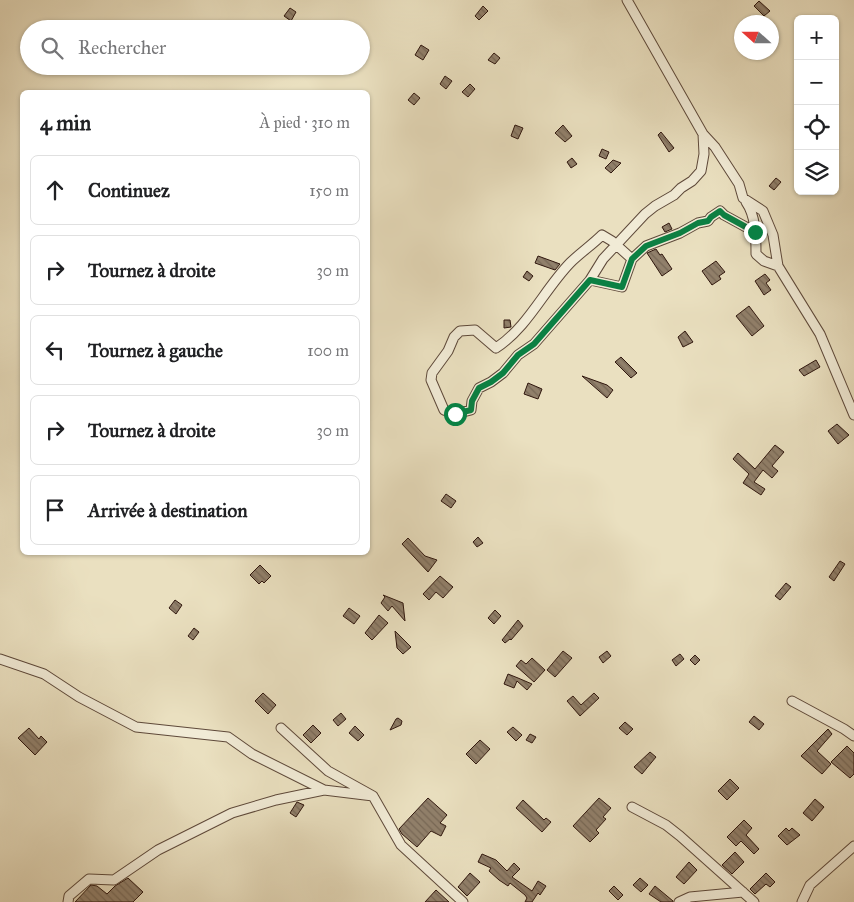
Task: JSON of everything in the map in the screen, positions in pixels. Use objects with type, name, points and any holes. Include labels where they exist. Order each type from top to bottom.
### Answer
[{"type":"street","points":[[627,0],[703,134],[715,147],[740,184],[744,198],[750,207],[755,232],[756,254],[764,261],[778,266]]},
{"type":"street","points":[[632,259],[616,245],[602,235],[570,263],[520,326],[496,348],[475,330],[460,331],[432,373],[431,380],[444,410],[455,414],[471,410],[472,401],[479,388],[503,373],[518,355],[534,344],[590,280],[603,259],[616,245],[645,214],[692,181],[701,171],[704,154],[703,134]]},
{"type":"street","points":[[744,198],[763,212],[773,235],[778,266],[820,334],[854,415]]},
{"type":"street","points":[[590,280],[622,287],[632,259],[646,246],[680,233],[698,223],[708,221],[720,211],[755,232]]},
{"type":"street","points":[[0,659],[44,674],[79,697],[136,727],[228,737],[252,754],[324,790]]},
{"type":"street","points":[[792,701],[854,736]]},
{"type":"street","points":[[281,728],[328,771],[373,796],[401,845],[463,902]]},
{"type":"street","points":[[68,902],[69,896],[90,879],[114,880],[158,850],[232,813],[276,800],[324,790],[373,796]]},
{"type":"street","points":[[632,808],[666,825],[754,902]]},
{"type":"street","points":[[802,902],[810,885],[854,846]]},
{"type":"street","points":[[679,902],[690,897],[743,892]]},
{"type":"building","points":[[759,1],[770,11],[763,15],[754,6]]},
{"type":"building","points":[[483,6],[488,11],[479,20],[475,16]]},
{"type":"building","points":[[290,8],[296,12],[292,20],[284,16]]},
{"type":"building","points":[[421,45],[429,50],[423,60],[415,55]]},
{"type":"building","points":[[494,53],[500,58],[495,64],[488,60]]},
{"type":"building","points":[[445,76],[452,81],[446,89],[440,84]]},
{"type":"building","points":[[470,84],[475,89],[468,97],[462,92]]},
{"type":"building","points":[[414,93],[420,98],[414,105],[408,100]]},
{"type":"building","points":[[515,125],[523,128],[518,139],[511,136]]},
{"type":"building","points":[[563,125],[572,136],[565,142],[555,133]]},
{"type":"building","points":[[661,132],[674,148],[669,152],[658,135]]},
{"type":"building","points":[[602,149],[609,152],[606,159],[599,156]]},
{"type":"building","points":[[572,158],[577,164],[571,168],[567,162]]},
{"type":"building","points":[[613,160],[621,163],[611,173],[605,168]]},
{"type":"building","points":[[776,178],[781,182],[774,190],[769,186]]},
{"type":"building","points":[[669,223],[672,229],[665,232],[662,227]]},
{"type":"building","points":[[656,249],[660,255],[662,254],[672,269],[662,276],[647,253]]},
{"type":"building","points":[[538,256],[560,264],[555,270],[535,263]]},
{"type":"building","points":[[716,261],[725,272],[719,276],[721,279],[712,285],[702,271]]},
{"type":"building","points":[[527,271],[533,276],[529,281],[523,277]]},
{"type":"building","points":[[765,274],[770,280],[766,283],[771,290],[764,295],[755,281]]},
{"type":"building","points":[[749,306],[764,326],[752,336],[736,316]]},
{"type":"building","points":[[504,320],[510,320],[511,327],[504,328]]},
{"type":"building","points":[[685,331],[693,342],[683,347],[678,337]]},
{"type":"building","points":[[621,357],[637,373],[631,378],[615,362]]},
{"type":"building","points":[[816,360],[820,367],[804,376],[799,370]]},
{"type":"building","points":[[582,376],[607,385],[613,390],[607,398]]},
{"type":"building","points":[[528,383],[542,389],[538,399],[524,394]]},
{"type":"building","points":[[837,424],[849,435],[838,444],[828,431]]},
{"type":"building","points":[[775,445],[784,452],[772,466],[778,471],[772,478],[763,470],[754,482],[765,489],[761,495],[743,483],[749,474],[733,459],[738,453],[755,469]]},
{"type":"building","points":[[446,494],[456,501],[451,508],[441,501]]},
{"type":"building","points":[[478,537],[483,543],[477,547],[473,542]]},
{"type":"building","points":[[408,538],[425,556],[437,560],[428,572],[402,544]]},
{"type":"building","points":[[840,561],[845,564],[834,581],[829,577]]},
{"type":"building","points":[[260,565],[271,576],[264,583],[262,581],[259,584],[250,575]]},
{"type":"building","points":[[440,576],[453,587],[443,598],[436,592],[429,600],[423,594]]},
{"type":"building","points":[[786,583],[791,587],[780,600],[775,596]]},
{"type":"building","points":[[383,595],[403,603],[405,621],[392,606],[388,611],[381,603],[385,597]]},
{"type":"building","points":[[175,600],[182,605],[176,614],[169,608]]},
{"type":"building","points":[[349,608],[360,616],[354,624],[343,616]]},
{"type":"building","points":[[495,610],[501,616],[494,624],[488,618]]},
{"type":"building","points":[[379,615],[388,623],[372,640],[365,633]]},
{"type":"building","points":[[518,620],[523,626],[511,640],[505,643],[502,640]]},
{"type":"building","points":[[194,628],[199,632],[193,640],[188,636]]},
{"type":"building","points":[[395,631],[411,647],[403,654],[397,648]]},
{"type":"building","points":[[563,651],[572,658],[555,677],[547,670]]},
{"type":"building","points":[[607,651],[611,656],[603,663],[599,657]]},
{"type":"building","points":[[680,654],[684,659],[676,666],[672,660]]},
{"type":"building","points":[[695,655],[700,660],[695,665],[690,660]]},
{"type":"building","points":[[532,658],[545,670],[534,682],[516,666],[521,660],[526,664]]},
{"type":"building","points":[[508,674],[532,684],[527,690],[517,681],[514,688],[504,684]]},
{"type":"building","points":[[263,693],[276,705],[268,714],[255,701]]},
{"type":"building","points":[[594,693],[599,698],[580,716],[567,701],[573,696],[581,705]]},
{"type":"building","points":[[341,713],[346,719],[338,726],[333,720]]},
{"type":"building","points":[[754,716],[764,724],[759,730],[749,722]]},
{"type":"building","points":[[398,718],[402,721],[401,725],[390,730],[396,719]]},
{"type":"building","points":[[625,722],[633,729],[627,735],[619,728]]},
{"type":"building","points":[[313,725],[321,733],[311,743],[303,735]]},
{"type":"building","points":[[355,726],[364,735],[358,741],[349,733]]},
{"type":"building","points":[[513,727],[522,735],[516,741],[507,732]]},
{"type":"building","points":[[29,728],[39,739],[41,736],[47,742],[35,755],[18,738]]},
{"type":"building","points":[[828,729],[832,734],[817,751],[831,764],[822,774],[801,756]]},
{"type":"building","points":[[530,734],[536,737],[532,743],[526,740]]},
{"type":"building","points":[[480,740],[490,749],[476,764],[466,754]]},
{"type":"building","points":[[847,746],[854,753],[854,774],[850,778],[831,762]]},
{"type":"building","points":[[650,752],[656,757],[642,774],[634,767]]},
{"type":"building","points":[[730,779],[739,788],[727,800],[718,791]]},
{"type":"building","points":[[428,798],[447,815],[440,823],[446,826],[441,836],[431,831],[417,847],[399,829]]},
{"type":"building","points":[[599,798],[611,808],[603,817],[606,819],[596,830],[599,833],[590,842],[573,826]]},
{"type":"building","points":[[815,799],[824,807],[812,821],[803,813]]},
{"type":"building","points":[[523,800],[544,820],[546,818],[551,822],[542,832],[516,808]]},
{"type":"building","points":[[297,802],[304,805],[296,817],[290,813]]},
{"type":"building","points":[[744,820],[752,828],[746,835],[759,849],[754,854],[741,841],[736,846],[727,837]]},
{"type":"building","points":[[786,828],[789,831],[792,828],[800,835],[787,845],[778,836]]},
{"type":"building","points":[[735,852],[744,862],[732,874],[722,865]]},
{"type":"building","points":[[482,854],[496,860],[507,871],[514,863],[520,869],[512,877],[532,891],[538,881],[546,886],[532,902],[525,902],[527,898],[525,895],[510,883],[508,886],[499,880],[489,871],[491,868],[478,862]]},
{"type":"building","points":[[689,862],[697,870],[684,884],[676,877]]},
{"type":"building","points":[[470,873],[480,882],[467,896],[458,887]]},
{"type":"building","points":[[766,873],[775,882],[770,887],[766,884],[755,894],[750,889]]},
{"type":"building","points":[[128,878],[143,892],[133,902],[75,902],[91,885],[97,886],[107,894],[115,886]]},
{"type":"building","points":[[640,878],[648,885],[641,892],[633,885]]},
{"type":"building","points":[[614,886],[623,895],[618,900],[609,891]]},
{"type":"building","points":[[655,886],[673,902],[661,902],[649,894]]},
{"type":"building","points":[[436,890],[449,902],[425,902]]},
{"type":"route","points":[[455,414],[471,410],[472,401],[479,388],[503,373],[518,355],[534,344],[590,280],[622,287],[632,259],[646,246],[680,233],[698,223],[708,221],[720,211],[755,232]]}]
